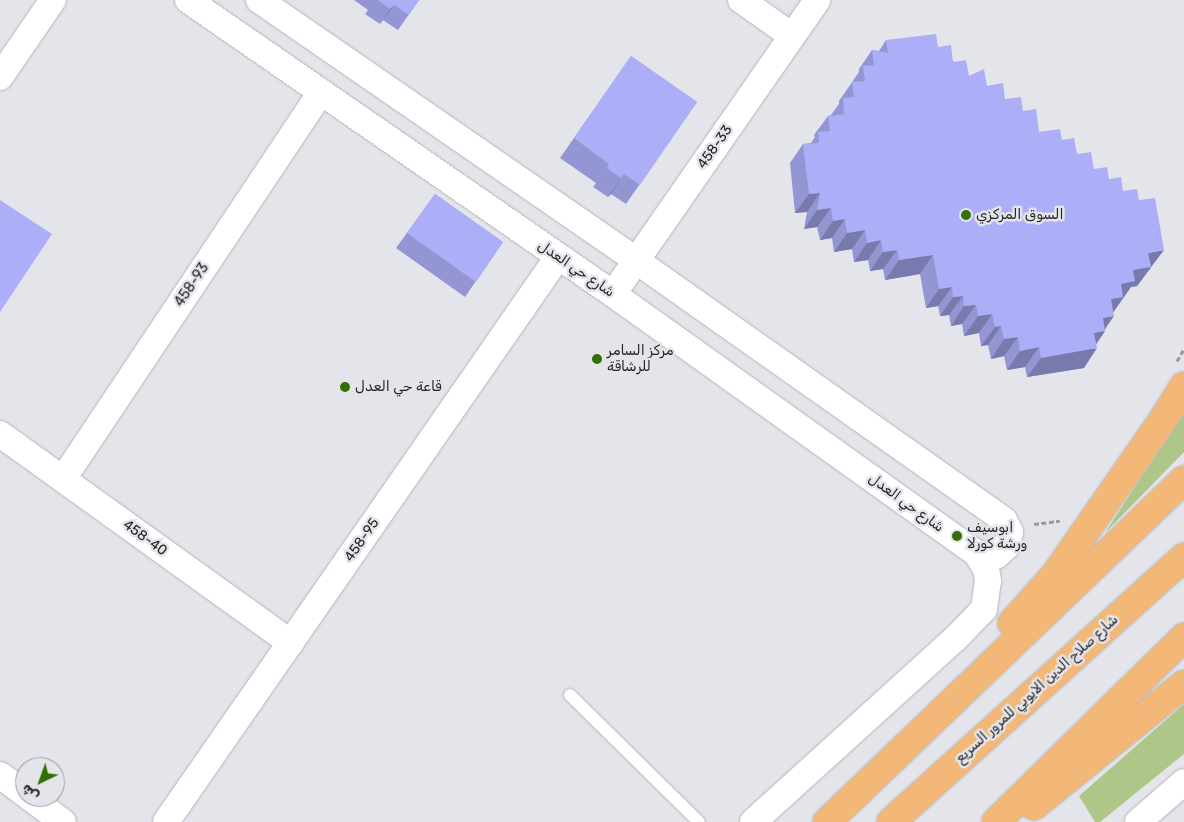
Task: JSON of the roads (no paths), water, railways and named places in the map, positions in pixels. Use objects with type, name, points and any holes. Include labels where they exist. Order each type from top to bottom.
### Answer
[{"type":"highway","points":[[917,737],[981,657],[1055,575],[1164,418],[1184,386]]},
{"type":"highway","points":[[827,822],[1184,480]]},
{"type":"highway","name":"شارع صلاح الدين الايوبي للمرور السريع","points":[[891,822],[1184,557]]},
{"type":"highway","points":[[996,822],[1184,636]]},
{"type":"highway","points":[[1014,822],[1184,684]]},
{"type":"street","points":[[0,77],[53,0]]},
{"type":"street","name":"شارع حي العدل","points":[[188,0],[613,294],[978,554]]},
{"type":"street","points":[[259,0],[636,260],[1004,520],[1010,532],[1007,546],[997,555],[978,554]]},
{"type":"street","points":[[740,0],[792,36]]},
{"type":"street","name":"458-33","points":[[613,294],[817,0]]},
{"type":"street","name":"458-93","points":[[63,479],[321,92]]},
{"type":"street","name":"458-95","points":[[166,822],[558,257]]},
{"type":"street","name":"458-40","points":[[0,434],[290,642]]},
{"type":"street","points":[[755,821],[956,638],[984,609],[988,581],[986,569],[978,554]]},
{"type":"street","points":[[0,776],[15,787]]},
{"type":"street","points":[[1138,822],[1184,782]]},
{"type":"street","points":[[43,807],[63,822]]},
{"type":"lane","points":[[570,695],[699,822]]},
{"type":"place","name":"السوق المركزي","points":[[966,215]]},
{"type":"place","name":"مركز السامر للرشاقة","points":[[597,359]]},
{"type":"place","name":"قاعة حي العدل","points":[[345,387]]},
{"type":"place","name":"ابوسيف ورشة كورلا","points":[[957,536]]}]
